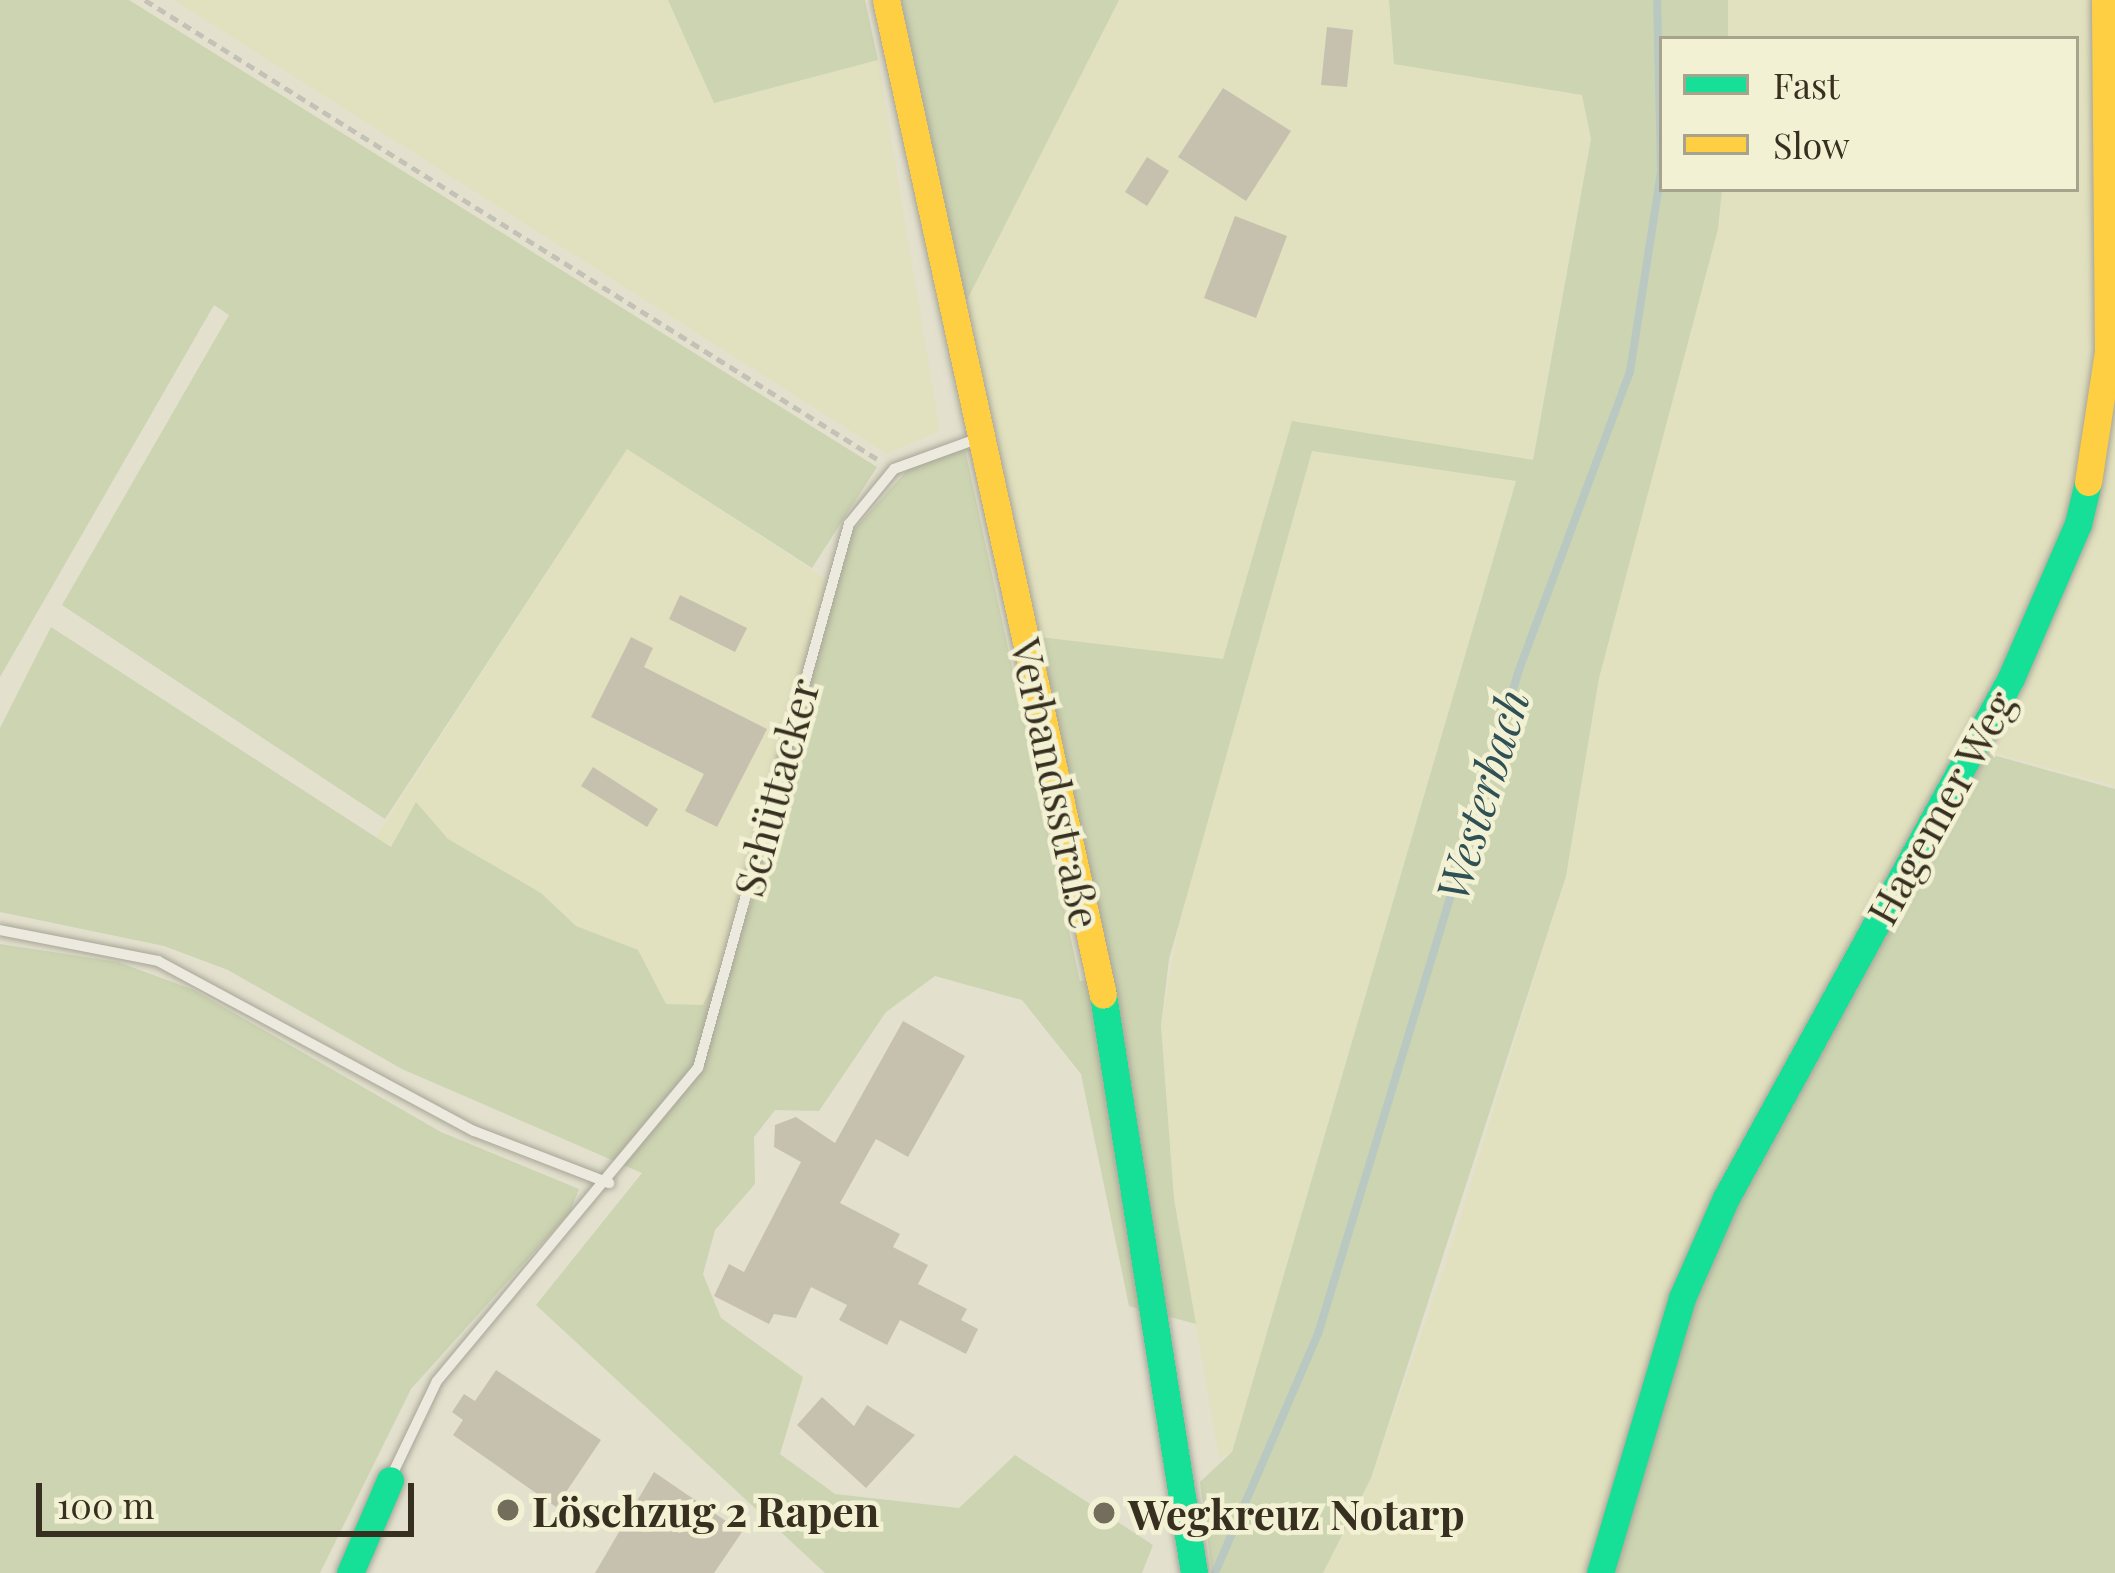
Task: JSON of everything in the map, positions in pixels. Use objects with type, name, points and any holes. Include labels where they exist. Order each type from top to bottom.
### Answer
[{"type":"street","name":"Verbandsstraße","points":[[886,0],[1115,1048],[1194,1573]]},
{"type":"street","name":"Hagemer Weg","points":[[1600,1573],[1682,1298],[1726,1198],[2011,678],[2078,524],[2104,414],[2108,352],[2105,0]]},
{"type":"street","name":"Schüttacker","points":[[350,1573],[389,1480]]},
{"type":"lane","points":[[894,469],[980,438]]},
{"type":"lane","name":"Schüttacker","points":[[389,1480],[437,1381],[609,1184],[698,1068],[839,545],[864,500],[894,469]]},
{"type":"lane","points":[[0,931],[158,961],[474,1132],[609,1184]]},
{"type":"path","points":[[146,0],[894,469]]},
{"type":"green space","points":[[0,0],[129,0],[877,467],[812,568],[627,449],[385,819],[62,605],[229,315],[214,305],[0,677]]},
{"type":"green space","points":[[174,0],[668,0],[715,103],[878,60],[940,431],[887,454]]},
{"type":"green space","points":[[668,0],[865,0],[878,60],[714,103]]},
{"type":"green space","points":[[901,0],[1119,0],[966,302]]},
{"type":"green space","points":[[1119,0],[1389,0],[1394,64],[1582,94],[1591,139],[1532,461],[1292,421],[1223,660],[1040,637],[966,302]]},
{"type":"green space","points":[[1389,0],[1728,0],[1728,36],[1659,36],[1659,192],[1722,192],[1718,229],[1599,678],[1566,876],[1371,1478],[1323,1573],[1212,1573],[1200,1482],[1232,1452],[1516,481],[1312,451],[1169,959],[1161,1026],[1174,1199],[1196,1324],[1129,1306],[1081,1074],[1022,1000],[935,976],[886,1012],[819,1111],[775,1110],[754,1137],[755,1184],[715,1230],[703,1274],[721,1318],[803,1377],[780,1454],[835,1494],[959,1508],[1015,1455],[1153,1545],[1142,1573],[825,1573],[536,1305],[642,1173],[402,1069],[228,970],[164,946],[0,912],[0,728],[51,627],[391,847],[416,802],[448,839],[541,893],[576,926],[638,950],[666,1004],[703,1005],[752,902],[839,546],[912,465],[965,449],[1080,981],[1111,974],[1040,637],[1223,659],[1292,421],[1533,460],[1591,139],[1582,95],[1394,64]]},
{"type":"green space","points":[[1728,0],[2097,0],[2103,325],[2090,474],[1594,1573],[1323,1573],[1371,1478],[1446,1264],[1566,876],[1599,678],[1721,192],[2079,192],[2079,36],[1728,36]]},
{"type":"green space","points":[[2115,0],[2115,786],[1976,748],[2095,474]]},
{"type":"green space","points":[[627,448],[830,582],[755,900],[703,1005],[666,1004],[638,950],[576,926],[541,893],[448,839],[417,803],[392,847],[376,837]]},
{"type":"green space","points":[[1311,451],[1516,480],[1232,1452],[1219,1458],[1174,1199],[1161,1026],[1187,877]]},
{"type":"green space","points":[[1975,750],[2115,789],[2115,1573],[1610,1573],[1637,1457],[1734,1202]]},
{"type":"green space","points":[[0,944],[118,962],[194,990],[441,1132],[579,1189],[570,1212],[411,1389],[320,1573],[0,1573]]},
{"type":"building","points":[[1327,27],[1353,30],[1347,87],[1321,85]]},
{"type":"building","points":[[1223,88],[1291,131],[1246,201],[1178,157]]},
{"type":"building","points":[[1147,157],[1169,171],[1147,206],[1125,192]]},
{"type":"building","points":[[1235,216],[1287,236],[1256,318],[1204,298]]},
{"type":"building","points":[[680,595],[747,628],[735,652],[669,619]]},
{"type":"building","points":[[631,637],[653,648],[644,667],[767,729],[717,827],[685,811],[704,774],[591,717]]},
{"type":"building","points":[[593,767],[658,809],[647,827],[581,786]]},
{"type":"building","points":[[903,1021],[965,1056],[908,1157],[876,1139],[840,1203],[900,1234],[893,1247],[928,1265],[918,1284],[967,1309],[961,1320],[978,1329],[966,1354],[900,1320],[887,1345],[839,1320],[847,1305],[811,1287],[796,1318],[774,1314],[769,1324],[714,1296],[729,1264],[744,1272],[801,1162],[774,1147],[775,1125],[796,1117],[835,1143]]},
{"type":"building","name":"Löschzug 2 Rapen","points":[[496,1370],[601,1440],[556,1507],[453,1435],[463,1420],[452,1412],[464,1394],[475,1401]]},
{"type":"building","points":[[822,1397],[854,1426],[867,1405],[915,1435],[866,1488],[797,1425]]},
{"type":"building","points":[[654,1472],[742,1532],[714,1573],[595,1573]]},
{"type":"waterway","name":"Westerbach","points":[[1657,0],[1659,86]]},
{"type":"waterway","name":"Westerbach","points":[[1215,1573],[1318,1334],[1519,670],[1630,372],[1659,184]]},
{"type":"traffic: fast","points":[[1600,1573],[1682,1298],[1726,1198],[2011,678],[2078,524],[2088,482]]},
{"type":"traffic: fast","points":[[1103,995],[1194,1573]]},
{"type":"traffic: fast","points":[[350,1573],[390,1480]]},
{"type":"traffic: slow","points":[[886,0],[1103,995]]},
{"type":"traffic: slow","points":[[2088,482],[2108,352],[2105,0]]},
{"type":"place","name":"Löschzug 2 Rapen","points":[[508,1510]]},
{"type":"place","name":"Wegkreuz Notarp","points":[[1104,1513]]}]
